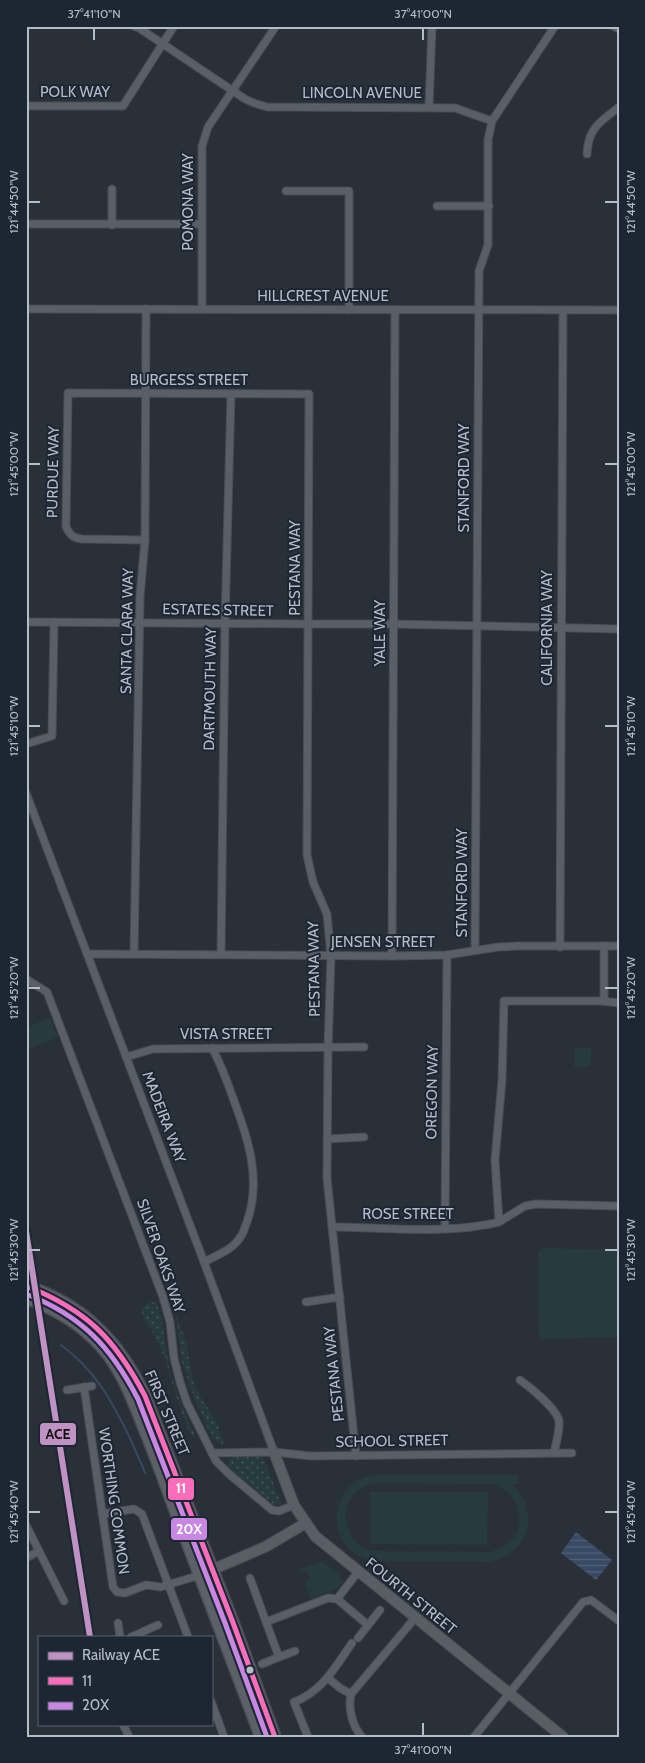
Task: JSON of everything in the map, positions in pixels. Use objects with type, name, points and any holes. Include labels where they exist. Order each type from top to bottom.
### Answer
[{"type":"main road","name":"FIRST STREET","points":[[26,1286],[60,1301],[102,1330],[132,1369],[145,1396],[213,1570],[275,1737]]},
{"type":"main road","name":"FIRST STREET","points":[[26,1298],[61,1313],[93,1337],[109,1357],[131,1394],[260,1737]]},
{"type":"street","points":[[134,26],[163,44],[174,26]]},
{"type":"street","name":"POMONA WAY","points":[[202,309],[202,146],[208,127],[276,26]]},
{"type":"street","points":[[429,107],[432,26]]},
{"type":"street","name":"STANFORD WAY","points":[[475,950],[479,271],[488,245],[488,140],[492,121],[555,26]]},
{"type":"street","points":[[613,26],[619,29]]},
{"type":"street","name":"LINCOLN AVENUE","points":[[163,44],[254,103],[266,107],[455,108],[492,121]]},
{"type":"street","name":"POLK WAY","points":[[26,106],[124,106],[163,44]]},
{"type":"street","points":[[587,154],[588,138],[592,130],[619,107]]},
{"type":"street","points":[[112,189],[112,225]]},
{"type":"street","points":[[286,191],[349,191],[349,310]]},
{"type":"street","points":[[437,206],[489,206]]},
{"type":"street","points":[[26,224],[202,224]]},
{"type":"street","name":"HILLCREST AVENUE","points":[[26,309],[619,310]]},
{"type":"street","name":"SANTA CLARA WAY","points":[[134,954],[140,596],[145,540],[146,309]]},
{"type":"street","name":"YALE WAY","points":[[392,956],[395,310]]},
{"type":"street","name":"CALIFORNIA WAY","points":[[560,947],[563,310]]},
{"type":"street","name":"BURGESS STREET","points":[[68,393],[309,394]]},
{"type":"street","name":"PURDUE WAY","points":[[68,393],[66,527],[69,534],[74,538],[82,539],[145,540]]},
{"type":"street","name":"DARTMOUTH WAY","points":[[221,954],[224,623],[231,394]]},
{"type":"street","name":"PESTANA WAY","points":[[309,394],[307,855],[313,882],[327,914],[331,956],[327,1178],[356,1456]]},
{"type":"street","name":"ESTATES STREET","points":[[26,622],[393,624],[619,629]]},
{"type":"street","points":[[26,744],[52,736],[54,622]]},
{"type":"street","name":"MADEIRA WAY","points":[[26,793],[274,1452]]},
{"type":"street","name":"JENSEN STREET","points":[[86,954],[392,956],[447,955],[518,946],[619,946]]},
{"type":"street","points":[[604,946],[604,1001]]},
{"type":"street","name":"OREGON WAY","points":[[445,1229],[447,955]]},
{"type":"street","name":"SILVER OAKS WAY","points":[[26,979],[47,992],[74,1059],[164,1297],[170,1322],[174,1358],[187,1403],[212,1453],[221,1467],[272,1510],[279,1511],[294,1505]]},
{"type":"street","points":[[498,1222],[495,1160],[502,1080],[504,1001],[604,1001],[619,1003]]},
{"type":"street","name":"VISTA STREET","points":[[126,1056],[153,1049],[364,1047]]},
{"type":"street","points":[[204,1262],[224,1252],[235,1244],[242,1235],[250,1212],[253,1192],[253,1174],[247,1135],[220,1062],[212,1048]]},
{"type":"street","points":[[327,1139],[364,1137]]},
{"type":"street","name":"ROSE STREET","points":[[332,1227],[445,1229],[483,1226],[498,1222],[524,1206],[536,1204],[619,1206]]},
{"type":"street","points":[[306,1302],[340,1298]]},
{"type":"street","points":[[520,1380],[530,1387],[553,1410],[559,1419],[554,1453]]},
{"type":"street","points":[[67,1390],[92,1386]]},
{"type":"street","name":"WORTHING COMMON","points":[[84,1388],[113,1587],[117,1592],[125,1593],[146,1586],[156,1587],[200,1575]]},
{"type":"street","name":"SCHOOL STREET","points":[[212,1453],[274,1452],[311,1456],[572,1453]]},
{"type":"street","name":"FOURTH STREET","points":[[274,1452],[294,1505],[315,1536],[563,1737]]},
{"type":"street","points":[[102,1514],[134,1509],[142,1514],[170,1584],[188,1636]]},
{"type":"street","points":[[200,1575],[265,1547],[306,1524]]},
{"type":"street","points":[[26,1526],[64,1601]]},
{"type":"street","points":[[26,1558],[40,1551]]},
{"type":"street","points":[[337,1599],[358,1572]]},
{"type":"street","points":[[250,1578],[279,1657]]},
{"type":"street","points":[[266,1622],[328,1598],[337,1599],[368,1625]]},
{"type":"street","points":[[474,1737],[583,1602],[591,1600],[619,1621]]},
{"type":"street","points":[[308,1737],[294,1702],[305,1698],[328,1678],[380,1610]]},
{"type":"street","points":[[362,1737],[355,1729],[349,1703],[351,1694],[414,1618]]},
{"type":"street","points":[[118,1623],[120,1636]]},
{"type":"street","points":[[132,1636],[158,1625]]},
{"type":"street","points":[[262,1664],[295,1651]]},
{"type":"street","points":[[328,1678],[351,1694]]},
{"type":"street","points":[[212,1704],[224,1737]]},
{"type":"green space","points":[[50,1018],[58,1037],[26,1050],[26,1027]]},
{"type":"green space","points":[[575,1048],[591,1048],[591,1062],[588,1067],[574,1067]]},
{"type":"green space","points":[[543,1248],[619,1250],[619,1337],[539,1339],[538,1252]]},
{"type":"green space","points":[[156,1301],[162,1323],[170,1371],[187,1419],[196,1437],[193,1438],[182,1414],[167,1364],[155,1336],[142,1314],[142,1309],[145,1305]]},
{"type":"green space","points":[[176,1314],[186,1342],[193,1381],[200,1396],[217,1422],[224,1445],[212,1438],[195,1400],[182,1362]]},
{"type":"green space","points":[[231,1457],[263,1457],[281,1503],[276,1506],[230,1470],[228,1464]]},
{"type":"green space","points":[[378,1474],[518,1475],[518,1484],[513,1484],[526,1508],[528,1520],[526,1531],[522,1542],[514,1551],[503,1558],[489,1562],[378,1561],[360,1556],[347,1547],[339,1533],[337,1518],[339,1503],[347,1490],[360,1479]],"holes":[[[378,1483],[493,1484],[505,1490],[513,1499],[518,1509],[520,1520],[517,1531],[511,1540],[502,1548],[489,1552],[371,1551],[359,1544],[351,1535],[346,1525],[348,1503],[355,1494],[365,1487]]]},
{"type":"green space","points":[[370,1492],[488,1492],[487,1545],[370,1544]]},
{"type":"green space","points":[[322,1561],[341,1576],[340,1578],[344,1581],[336,1589],[312,1598],[305,1582],[310,1579],[307,1571],[301,1571],[300,1569]]},
{"type":"water","points":[[576,1532],[612,1560],[596,1580],[561,1553]]},
{"type":"waterway","points":[[61,1345],[83,1364],[108,1396],[128,1434],[145,1473]]},
{"type":"rail line","name":"ACE","points":[[26,1231],[90,1636]]},
{"type":"transit line","name":"11","points":[[26,1286],[47,1295],[83,1316],[110,1342],[134,1376],[145,1396],[275,1737]]},
{"type":"transit line","name":"20X","points":[[26,1294],[63,1312],[79,1323],[93,1335],[128,1380],[138,1399],[267,1737]]}]
